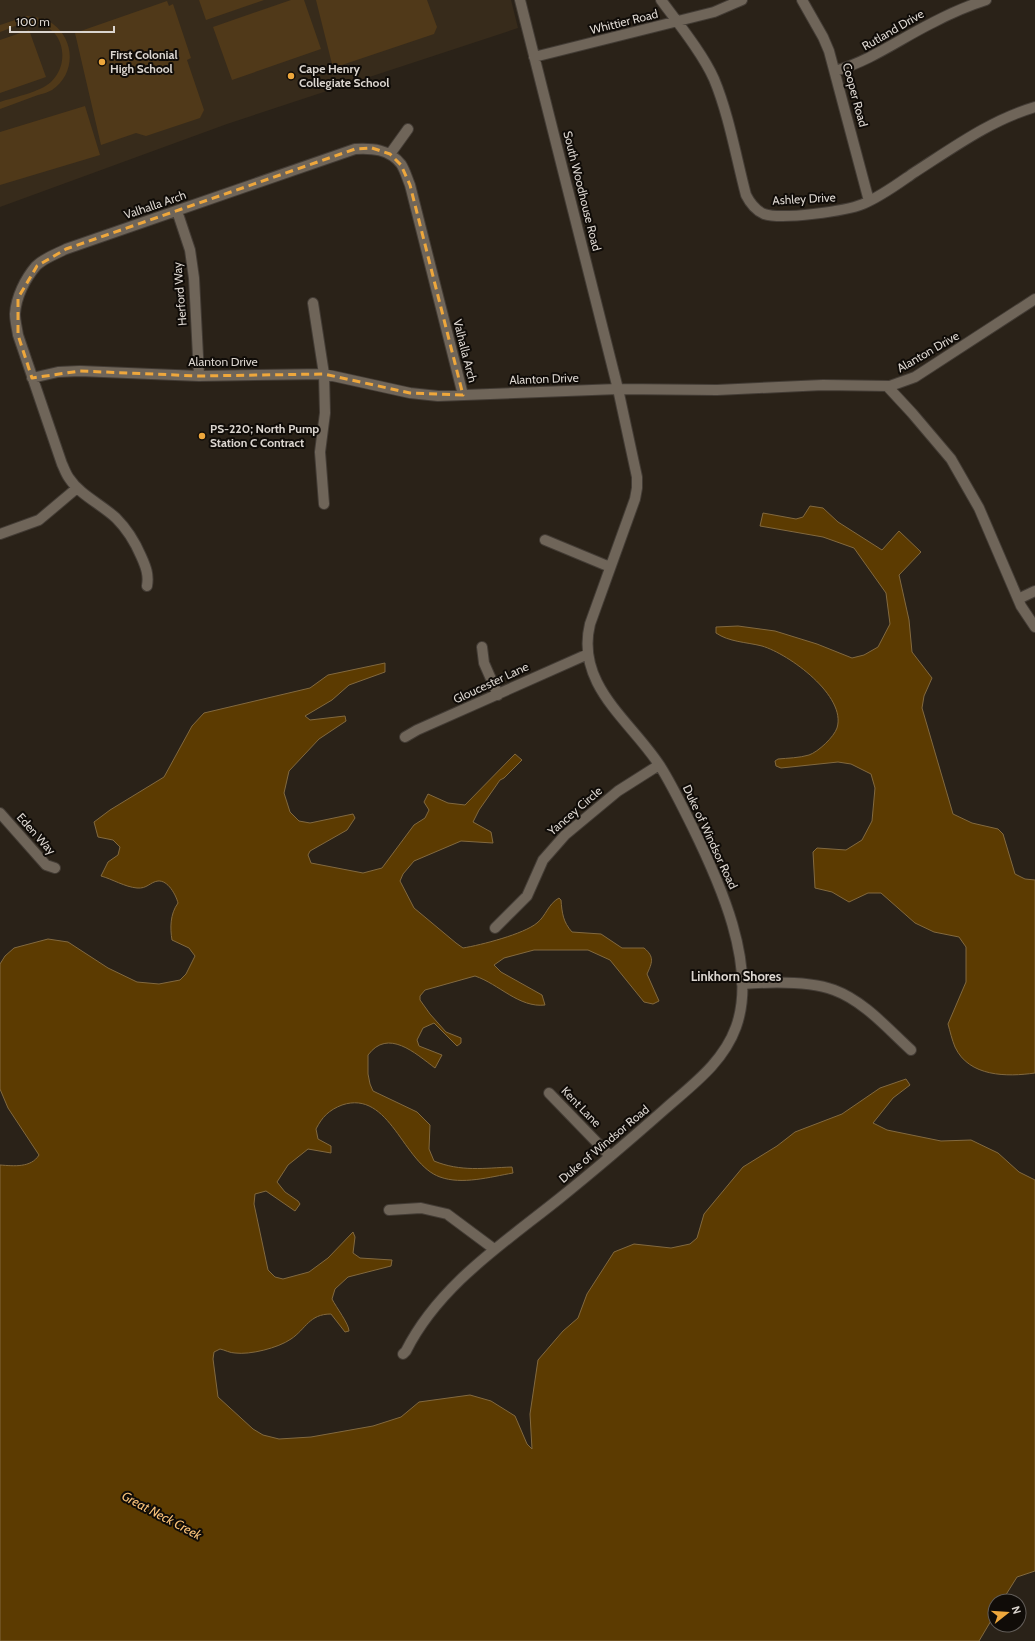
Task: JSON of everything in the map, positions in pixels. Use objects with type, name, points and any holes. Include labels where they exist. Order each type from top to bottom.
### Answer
[{"type":"street","name":"South Woodhouse Road","points":[[520,0],[618,389]]},
{"type":"street","name":"Ashley Drive","points":[[661,0],[706,64],[714,78],[724,110],[746,195],[753,206],[765,214],[780,215],[836,212],[849,209],[885,193],[985,127],[1004,118],[1035,107]]},
{"type":"street","name":"Whittier Road","points":[[534,56],[677,22],[714,12],[742,0]]},
{"type":"street","name":"Cooper Road","points":[[802,0],[823,37],[835,71],[869,201]]},
{"type":"street","name":"Rutland Drive","points":[[835,71],[864,61],[931,23],[956,11],[986,0]]},
{"type":"street","points":[[390,154],[408,129]]},
{"type":"street","name":"Valhalla Arch","points":[[147,586],[148,578],[146,567],[138,548],[125,528],[115,517],[77,488],[68,477],[62,464],[18,335],[15,314],[18,298],[22,288],[37,266],[48,257],[66,249],[355,149],[372,148],[390,154],[401,165],[410,185],[463,395]]},
{"type":"street","name":"Herford Way","points":[[177,211],[190,250],[194,278],[199,376]]},
{"type":"street","name":"Alanton Drive","points":[[32,378],[58,372],[80,371],[199,376],[324,374],[410,393],[438,396],[618,389],[717,390],[823,385],[887,386],[915,377],[1035,299]]},
{"type":"street","points":[[313,303],[324,374],[325,413],[320,452],[324,504]]},
{"type":"street","points":[[887,386],[951,459],[979,508],[1018,599],[1035,627]]},
{"type":"street","name":"Duke of Windsor Road","points":[[402,1354],[422,1323],[455,1284],[494,1249],[610,1156],[711,1068],[730,1041],[736,1028],[742,1000],[739,954],[721,891],[697,835],[672,786],[645,744],[610,705],[595,676],[588,654],[587,640],[589,629],[635,499],[637,488],[636,475],[618,389]]},
{"type":"street","points":[[0,534],[39,520],[77,488]]},
{"type":"street","points":[[545,540],[610,567]]},
{"type":"street","points":[[1018,599],[1035,591]]},
{"type":"street","points":[[482,647],[484,663],[498,694]]},
{"type":"street","name":"Gloucester Lane","points":[[405,737],[417,730],[588,654]]},
{"type":"street","name":"Yancey Circle","points":[[495,928],[527,896],[543,860],[565,835],[618,791],[659,765]]},
{"type":"street","name":"Eden Way","points":[[0,813],[46,865],[54,868]]},
{"type":"street","points":[[742,984],[777,982],[834,990],[867,1010],[911,1050]]},
{"type":"street","name":"Kent Lane","points":[[549,1093],[610,1156]]},
{"type":"street","points":[[389,1210],[421,1208],[447,1214],[494,1249]]},
{"type":"highlighted area","points":[[372,148],[390,154],[401,165],[410,185],[463,395],[410,393],[324,374],[199,376],[80,371],[32,378],[18,335],[18,298],[37,266],[66,249],[355,149]]},
{"type":"shaded area","points":[[0,0],[511,0],[518,28],[227,124],[0,207]]},
{"type":"shaded area","points":[[199,0],[264,0],[206,20]]},
{"type":"shaded area","points":[[291,0],[304,0],[321,49],[232,80],[213,27]]},
{"type":"shaded area","points":[[316,0],[427,0],[437,27],[434,34],[333,68]]},
{"type":"shaded area","points":[[167,1],[169,6],[173,4],[191,58],[187,60],[204,110],[200,118],[146,136],[136,133],[101,145],[75,33]]},
{"type":"shaded area","points":[[27,16],[47,20],[60,31],[66,39],[69,48],[69,66],[60,83],[52,90],[0,109],[0,102],[46,86],[57,74],[61,64],[61,45],[51,30],[43,25],[24,23],[0,32],[0,25]]},
{"type":"shaded area","points":[[29,30],[46,77],[0,93],[0,40]]},
{"type":"shaded area","points":[[85,106],[100,155],[0,185],[0,132]]},
{"type":"water","points":[[810,506],[823,508],[838,522],[882,550],[899,531],[921,552],[899,575],[909,620],[912,652],[932,678],[924,696],[922,708],[953,814],[972,823],[998,829],[1003,834],[1015,874],[1025,879],[1035,880],[1035,1073],[1013,1075],[990,1073],[969,1064],[961,1057],[955,1047],[948,1024],[966,982],[966,947],[959,937],[934,932],[915,923],[881,893],[868,893],[849,902],[832,892],[815,888],[813,852],[817,848],[846,850],[862,840],[872,821],[875,788],[871,774],[851,764],[838,762],[781,768],[776,766],[775,761],[778,759],[809,755],[821,748],[829,740],[837,728],[838,716],[833,703],[825,690],[813,678],[787,658],[762,646],[732,640],[716,633],[716,627],[738,626],[775,631],[817,644],[852,658],[864,655],[878,647],[890,624],[886,593],[854,548],[823,537],[760,526],[763,513],[796,519],[803,517]]},
{"type":"water","name":"Great Neck Creek","points":[[385,663],[385,672],[349,685],[332,700],[305,716],[310,720],[345,716],[346,721],[319,739],[289,771],[284,793],[290,812],[299,821],[310,823],[353,814],[355,818],[347,830],[310,851],[308,855],[311,863],[363,873],[382,868],[414,825],[425,818],[429,810],[424,802],[428,794],[448,803],[465,805],[515,754],[522,760],[504,778],[500,780],[479,810],[473,822],[491,832],[493,843],[461,841],[414,861],[403,874],[400,881],[414,908],[463,948],[502,938],[531,927],[540,920],[552,903],[559,898],[561,900],[565,921],[572,932],[601,934],[622,948],[644,948],[650,954],[652,960],[647,974],[659,1001],[653,1004],[644,1002],[610,960],[588,950],[534,950],[504,958],[494,965],[501,972],[542,995],[545,1005],[526,1003],[475,976],[425,990],[420,996],[420,1000],[446,1032],[461,1038],[461,1043],[457,1046],[434,1023],[423,1028],[417,1040],[419,1046],[442,1055],[435,1068],[402,1046],[393,1043],[376,1047],[368,1055],[368,1074],[373,1091],[417,1112],[430,1125],[429,1149],[434,1161],[463,1168],[512,1167],[513,1173],[467,1180],[440,1177],[427,1170],[384,1117],[372,1108],[358,1103],[342,1105],[333,1109],[323,1117],[316,1129],[318,1139],[331,1146],[331,1153],[308,1149],[288,1165],[277,1182],[285,1192],[300,1204],[295,1211],[266,1191],[255,1194],[254,1204],[268,1270],[275,1277],[283,1279],[309,1272],[328,1258],[353,1232],[355,1237],[353,1253],[360,1258],[392,1260],[391,1266],[348,1277],[335,1289],[332,1299],[345,1320],[349,1331],[345,1332],[331,1314],[324,1315],[313,1319],[291,1339],[272,1348],[248,1353],[233,1353],[220,1349],[214,1352],[213,1359],[218,1397],[253,1429],[263,1435],[279,1439],[311,1437],[373,1426],[401,1417],[419,1402],[470,1395],[491,1401],[515,1416],[527,1444],[532,1449],[530,1414],[538,1360],[563,1331],[578,1318],[587,1294],[614,1252],[634,1244],[671,1248],[690,1244],[697,1238],[704,1214],[743,1167],[777,1146],[795,1132],[842,1114],[880,1088],[906,1079],[910,1085],[893,1098],[873,1123],[887,1130],[941,1141],[971,1140],[998,1153],[1019,1172],[1035,1180],[1035,1571],[1017,1577],[1007,1593],[987,1593],[987,1628],[979,1641],[0,1641],[0,1165],[16,1166],[27,1164],[36,1159],[39,1155],[8,1108],[0,1089],[0,964],[5,956],[14,948],[48,939],[68,942],[108,968],[137,982],[159,984],[180,980],[186,974],[195,956],[189,948],[172,940],[171,921],[173,912],[178,903],[173,892],[168,885],[162,881],[137,888],[101,876],[108,862],[118,855],[120,847],[113,840],[98,837],[94,822],[110,810],[164,777],[192,726],[204,713],[310,688],[328,675]]},
{"type":"place","name":"First Colonial High School","points":[[102,62]]},
{"type":"place","name":"Cape Henry Collegiate School","points":[[291,76]]},
{"type":"place","name":"PS-220; North Pump Station C Contract","points":[[202,436]]},
{"type":"district","name":"Linkhorn Shores","points":[[736,976]]}]
